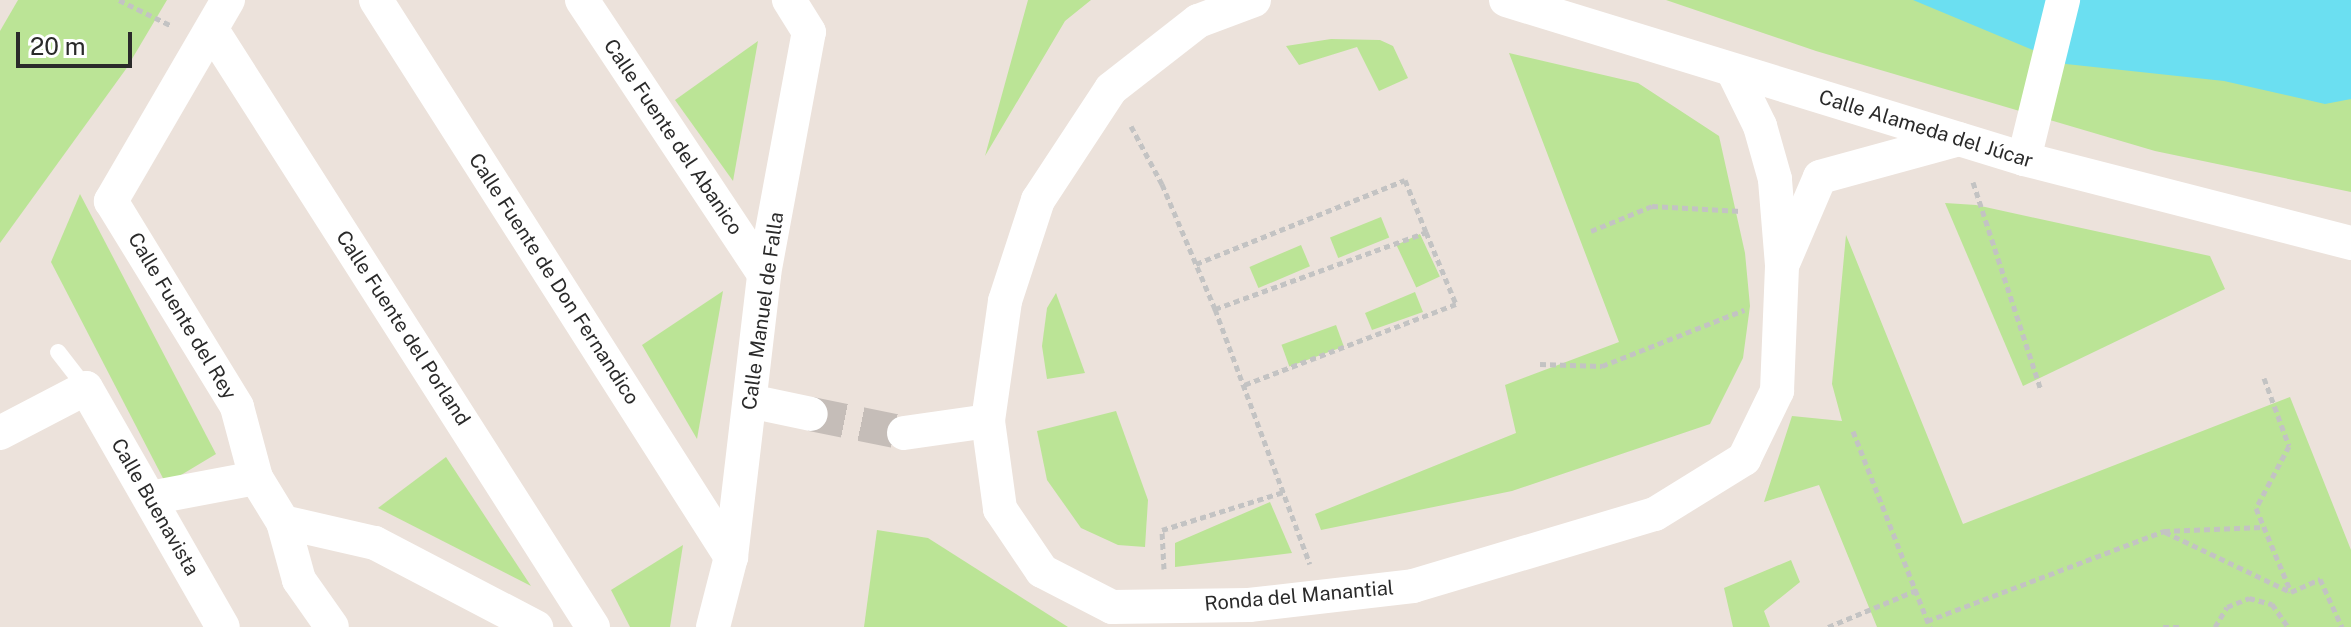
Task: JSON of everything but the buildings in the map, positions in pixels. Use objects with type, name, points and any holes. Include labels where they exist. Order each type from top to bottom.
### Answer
[{"type":"street","points":[[207,36],[228,0]]},
{"type":"street","name":"Calle Fuente de Don Fernandico","points":[[376,0],[731,557]]},
{"type":"street","name":"Calle Fuente del Abanico","points":[[582,0],[764,274]]},
{"type":"street","name":"Calle Manuel de Falla","points":[[713,627],[731,557],[764,274],[809,32],[789,0]]},
{"type":"street","name":"Ronda del Manantial","points":[[1254,0],[1198,21],[1111,89],[1038,200],[1005,301],[988,421],[1000,509],[1042,571],[1112,607],[1249,605],[1413,586],[1655,514],[1744,459],[1777,391],[1782,281],[1778,213],[1760,126],[1733,71]]},
{"type":"street","name":"Calle Alameda del Júcar","points":[[1506,0],[2024,159],[2351,243]]},
{"type":"street","points":[[2024,159],[2063,0]]},
{"type":"street","name":"Calle Fuente del Rey","points":[[207,36],[111,201],[237,407],[256,478],[283,522],[299,580],[332,627]]},
{"type":"street","name":"Calle Fuente del Porland","points":[[207,36],[593,627]]},
{"type":"street","name":"Ronda del Manantial","points":[[1782,281],[1820,177],[1959,139]]},
{"type":"street","points":[[0,433],[86,388]]},
{"type":"street","name":"Calle Buenavista","points":[[86,388],[223,627]]},
{"type":"street","points":[[750,401],[811,414]]},
{"type":"street","points":[[904,433],[988,421]]},
{"type":"street","points":[[150,498],[256,478]]},
{"type":"street","points":[[283,522],[375,543],[536,627]]},
{"type":"lane","points":[[58,352],[86,388]]},
{"type":"path","points":[[119,0],[207,36]]},
{"type":"path","points":[[1111,89],[1162,184],[1215,309],[1320,596]]},
{"type":"path","points":[[1959,139],[2041,390]]},
{"type":"path","points":[[1196,264],[1405,180],[1456,304],[1244,385]]},
{"type":"path","points":[[1591,231],[1652,206],[1778,213]]},
{"type":"path","points":[[1215,309],[1426,232]]},
{"type":"path","points":[[1540,364],[1602,366],[1782,281]]},
{"type":"path","points":[[2264,378],[2289,446],[2256,508],[2291,592]]},
{"type":"path","points":[[1853,431],[1929,624],[2164,531],[2263,527]]},
{"type":"path","points":[[1165,606],[1162,530],[1284,492]]},
{"type":"path","points":[[2164,531],[2291,592],[2320,579],[2342,627]]},
{"type":"path","points":[[1828,627],[1917,590]]},
{"type":"path","points":[[2215,627],[2227,607],[2249,598],[2272,604],[2288,627]]},
{"type":"path","points":[[2163,627],[2180,627]]},
{"type":"green space","points":[[18,0],[167,0],[126,69],[0,243],[0,31]]},
{"type":"green space","points":[[1028,0],[1091,0],[1065,21],[985,156]]},
{"type":"green space","points":[[1666,0],[2351,0],[2351,192],[2155,151],[1816,51]]},
{"type":"green space","points":[[1331,39],[1380,40],[1393,46],[1408,78],[1379,91],[1357,47],[1299,65],[1286,46]]},
{"type":"green space","points":[[758,41],[733,181],[675,100]]},
{"type":"green space","points":[[1509,53],[1638,83],[1719,136],[1745,253],[1750,306],[1743,358],[1710,424],[1512,491],[1321,530],[1315,514],[1516,433],[1505,385],[1619,342]]},
{"type":"green space","points":[[80,194],[216,454],[166,484],[51,262]]},
{"type":"green space","points":[[1945,203],[1976,205],[2210,256],[2225,289],[2023,386]]},
{"type":"green space","points":[[1381,217],[1389,237],[1338,258],[1330,238]]},
{"type":"green space","points":[[1420,234],[1440,277],[1416,288],[1396,245]]},
{"type":"green space","points":[[1846,235],[1963,524],[2290,397],[2351,550],[2351,627],[1877,627],[1819,485],[1764,502],[1792,416],[1842,421],[1832,384]]},
{"type":"green space","points":[[1301,245],[1310,266],[1258,288],[1249,267]]},
{"type":"green space","points":[[723,291],[697,439],[642,345]]},
{"type":"green space","points":[[1415,292],[1423,312],[1372,330],[1365,313]]},
{"type":"green space","points":[[1056,293],[1085,373],[1047,379],[1042,346],[1047,308]]},
{"type":"green space","points":[[1336,325],[1344,347],[1289,366],[1281,345]]},
{"type":"green space","points":[[1116,411],[1148,500],[1145,547],[1118,545],[1081,528],[1047,480],[1037,431]]},
{"type":"green space","points":[[446,457],[531,586],[378,508]]},
{"type":"green space","points":[[1270,502],[1292,553],[1175,567],[1175,543]]},
{"type":"green space","points":[[877,530],[928,538],[1068,627],[864,627]]},
{"type":"green space","points":[[683,545],[670,627],[630,627],[611,590]]},
{"type":"green space","points":[[1791,560],[1800,582],[1764,611],[1770,627],[1733,627],[1724,588]]},
{"type":"water","points":[[1913,0],[2351,0],[2351,99],[2325,104],[2224,81],[2066,64]]},
{"type":"tunnel","points":[[811,414],[904,433]]}]
